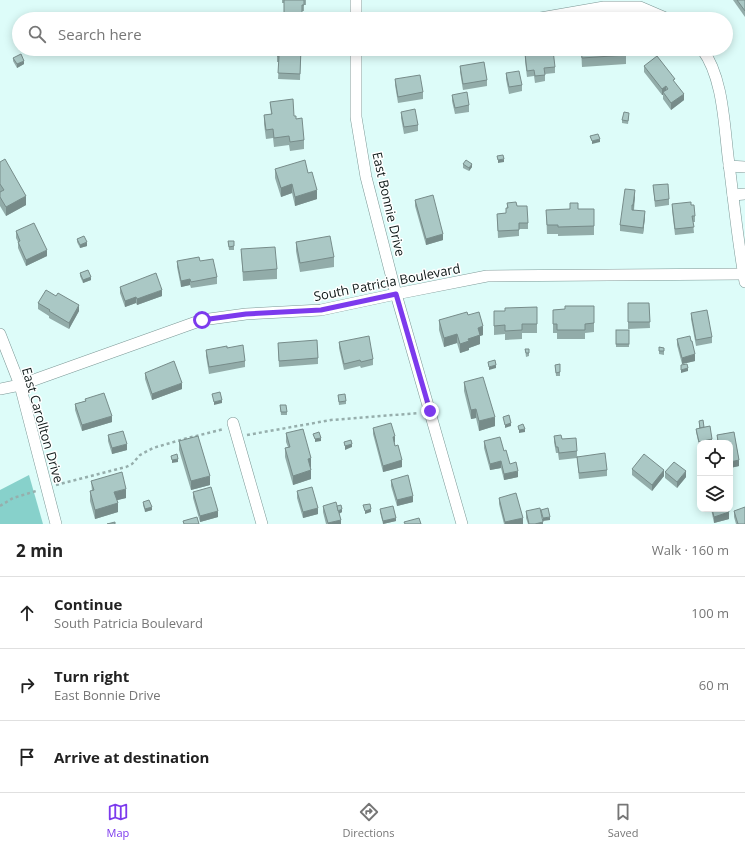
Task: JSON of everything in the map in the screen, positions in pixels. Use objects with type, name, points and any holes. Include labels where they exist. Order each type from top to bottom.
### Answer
[{"type":"street","points":[[356,0],[356,12]]},
{"type":"street","points":[[575,12],[604,7],[640,7],[652,12]]},
{"type":"street","name":"East Bonnie Drive","points":[[357,56],[356,117],[366,177],[396,294],[462,524]]},
{"type":"street","points":[[707,56],[720,90],[744,278]]},
{"type":"street","points":[[729,166],[745,167]]},
{"type":"street","points":[[733,195],[745,194]]},
{"type":"street","name":"South Patricia Boulevard","points":[[0,389],[20,385],[202,320],[246,314],[321,310],[487,276],[744,278]]},
{"type":"street","name":"East Carollton Drive","points":[[0,334],[20,385],[56,524]]},
{"type":"street","points":[[235,429],[262,524]]},
{"type":"path","points":[[0,506],[19,496],[126,467],[132,464],[140,455],[153,448],[184,438],[235,429],[414,414],[430,411]]},
{"type":"shaded area","points":[[29,475],[43,524],[0,524],[0,490]]},
{"type":"building","points":[[284,0],[304,0],[302,12],[284,12]]},
{"type":"building","points":[[737,0],[745,0],[745,11]]},
{"type":"building","points":[[22,56],[24,61],[17,64],[13,58]]},
{"type":"building","points":[[279,56],[301,56],[300,74],[278,73]]},
{"type":"building","points":[[525,56],[554,56],[555,67],[544,68],[545,75],[535,76],[534,70],[527,71]]},
{"type":"building","points":[[582,56],[611,56],[582,58]]},
{"type":"building","points":[[657,56],[675,79],[673,80],[684,94],[671,103],[663,92],[668,89],[666,86],[662,89],[644,66]]},
{"type":"building","points":[[484,62],[487,80],[463,84],[460,66]]},
{"type":"building","points":[[519,71],[522,85],[509,87],[506,73]]},
{"type":"building","points":[[420,75],[423,92],[398,97],[395,79]]},
{"type":"building","points":[[467,92],[469,105],[455,108],[452,95]]},
{"type":"building","points":[[293,99],[294,116],[296,116],[296,119],[302,118],[304,140],[290,142],[289,136],[274,138],[273,129],[266,130],[264,115],[272,114],[270,102]]},
{"type":"building","points":[[415,109],[418,125],[404,127],[401,112]]},
{"type":"building","points":[[624,112],[629,113],[628,121],[622,120]]},
{"type":"building","points":[[598,134],[600,139],[592,141],[590,136]]},
{"type":"building","points":[[503,155],[504,159],[498,160],[497,156]]},
{"type":"building","points":[[5,159],[26,196],[6,207],[0,197],[0,192],[4,190],[0,184],[0,162]]},
{"type":"building","points":[[305,160],[308,173],[312,172],[317,190],[295,197],[292,184],[281,188],[275,169]]},
{"type":"building","points":[[466,160],[472,164],[469,168],[463,164]]},
{"type":"building","points":[[668,184],[669,199],[655,201],[653,185]]},
{"type":"building","points":[[625,189],[635,190],[632,210],[645,211],[643,228],[620,225]]},
{"type":"building","points":[[433,195],[443,234],[426,239],[415,200]]},
{"type":"building","points":[[516,202],[517,206],[527,206],[528,223],[519,223],[519,230],[498,231],[497,214],[506,213],[506,208],[508,208],[507,203]]},
{"type":"building","points":[[691,202],[691,205],[694,205],[695,216],[692,216],[694,227],[675,229],[672,204]]},
{"type":"building","points":[[570,203],[578,203],[578,209],[594,209],[594,226],[558,227],[558,225],[547,225],[546,210],[570,209]]},
{"type":"building","points":[[34,223],[47,250],[26,260],[18,242],[20,241],[16,231]]},
{"type":"building","points":[[84,236],[87,242],[80,245],[77,239]]},
{"type":"building","points":[[330,236],[334,257],[300,263],[296,242]]},
{"type":"building","points":[[228,241],[234,241],[234,246],[229,247]]},
{"type":"building","points":[[275,247],[277,269],[243,272],[241,249]]},
{"type":"building","points":[[199,257],[200,261],[213,259],[217,277],[191,282],[190,279],[181,281],[177,261]]},
{"type":"building","points":[[88,270],[91,277],[83,280],[80,273]]},
{"type":"building","points":[[156,273],[162,290],[137,299],[136,297],[125,301],[120,287]]},
{"type":"building","points":[[46,290],[56,296],[58,293],[79,305],[69,323],[38,303]]},
{"type":"building","points":[[628,303],[649,303],[650,322],[628,322]]},
{"type":"building","points":[[565,306],[594,306],[594,323],[585,324],[585,330],[557,330],[557,324],[553,324],[553,310],[565,309]]},
{"type":"building","points":[[537,307],[537,324],[522,324],[522,330],[505,331],[505,325],[494,326],[494,311],[505,311],[505,308]]},
{"type":"building","points":[[707,310],[712,337],[696,340],[691,313]]},
{"type":"building","points":[[467,312],[468,315],[479,312],[483,326],[478,328],[480,335],[468,339],[469,341],[460,344],[457,334],[444,338],[439,320]]},
{"type":"building","points":[[616,330],[629,330],[629,344],[616,344]]},
{"type":"building","points":[[369,336],[373,359],[361,362],[360,360],[344,364],[339,342]]},
{"type":"building","points":[[690,336],[695,354],[682,358],[677,339]]},
{"type":"building","points":[[317,340],[318,358],[279,361],[278,343]]},
{"type":"building","points":[[243,345],[245,361],[209,367],[206,350]]},
{"type":"building","points":[[659,347],[664,348],[664,351],[659,351]]},
{"type":"building","points":[[525,349],[529,349],[529,353],[526,353]]},
{"type":"building","points":[[495,360],[496,365],[489,367],[488,362]]},
{"type":"building","points":[[174,361],[182,383],[152,394],[145,373]]},
{"type":"building","points":[[560,364],[560,372],[556,373],[555,365]]},
{"type":"building","points":[[687,364],[688,368],[681,370],[681,365]]},
{"type":"building","points":[[483,377],[495,417],[479,421],[476,409],[471,410],[464,382]]},
{"type":"building","points":[[220,392],[222,400],[214,402],[212,394]]},
{"type":"building","points":[[104,393],[112,416],[82,425],[75,404]]},
{"type":"building","points":[[345,394],[346,401],[339,402],[338,395]]},
{"type":"building","points":[[280,405],[286,405],[287,412],[281,412]]},
{"type":"building","points":[[509,415],[511,423],[505,425],[503,417]]},
{"type":"building","points":[[703,420],[704,427],[700,428],[699,421]]},
{"type":"building","points":[[391,423],[395,436],[393,437],[395,446],[398,445],[402,460],[383,466],[373,428]]},
{"type":"building","points":[[523,424],[525,429],[519,430],[518,426]]},
{"type":"building","points":[[710,426],[712,439],[699,440],[696,429]]},
{"type":"building","points":[[303,429],[311,458],[308,459],[311,470],[293,476],[285,448],[290,447],[286,433]]},
{"type":"building","points":[[123,431],[127,444],[112,448],[108,435]]},
{"type":"building","points":[[319,432],[321,438],[315,439],[313,434]]},
{"type":"building","points":[[734,432],[739,460],[733,461],[733,440],[718,440],[717,435]]},
{"type":"building","points":[[561,435],[562,439],[576,438],[577,451],[559,453],[554,436]]},
{"type":"building","points":[[198,436],[210,476],[191,481],[179,441]]},
{"type":"building","points":[[500,437],[510,464],[516,462],[518,471],[504,474],[501,461],[490,464],[484,441]]},
{"type":"building","points":[[351,440],[352,444],[345,446],[344,442]]},
{"type":"building","points":[[605,453],[607,470],[579,473],[577,457]]},
{"type":"building","points":[[177,454],[178,459],[172,460],[171,456]]},
{"type":"building","points":[[644,454],[664,470],[652,485],[632,469]]},
{"type":"building","points":[[674,462],[686,471],[677,482],[665,472]]},
{"type":"building","points":[[122,472],[126,489],[114,492],[118,503],[95,510],[90,491],[94,490],[91,481]]},
{"type":"building","points":[[408,475],[413,496],[397,500],[391,480]]},
{"type":"building","points":[[211,487],[218,511],[200,516],[193,492]]},
{"type":"building","points":[[312,487],[318,508],[303,512],[297,491]]},
{"type":"building","points":[[516,493],[523,518],[505,522],[499,498]]},
{"type":"building","points":[[149,500],[152,507],[145,509],[143,502]]},
{"type":"building","points":[[336,502],[341,520],[328,523],[323,506]]},
{"type":"building","points":[[370,504],[371,509],[365,511],[363,505]]},
{"type":"building","points":[[341,505],[342,509],[338,511],[337,506]]},
{"type":"building","points":[[393,506],[396,518],[383,521],[380,509]]},
{"type":"building","points":[[745,507],[745,524],[738,524],[734,511]]},
{"type":"building","points":[[540,508],[543,522],[529,524],[526,511]]},
{"type":"building","points":[[548,508],[550,517],[543,518],[541,510]]},
{"type":"building","points":[[713,512],[729,512],[714,517]]},
{"type":"building","points":[[197,517],[199,524],[184,524],[183,521]]},
{"type":"building","points":[[419,518],[421,524],[405,524],[404,522]]},
{"type":"route","points":[[202,320],[246,314],[321,310],[396,294],[430,411]]}]
